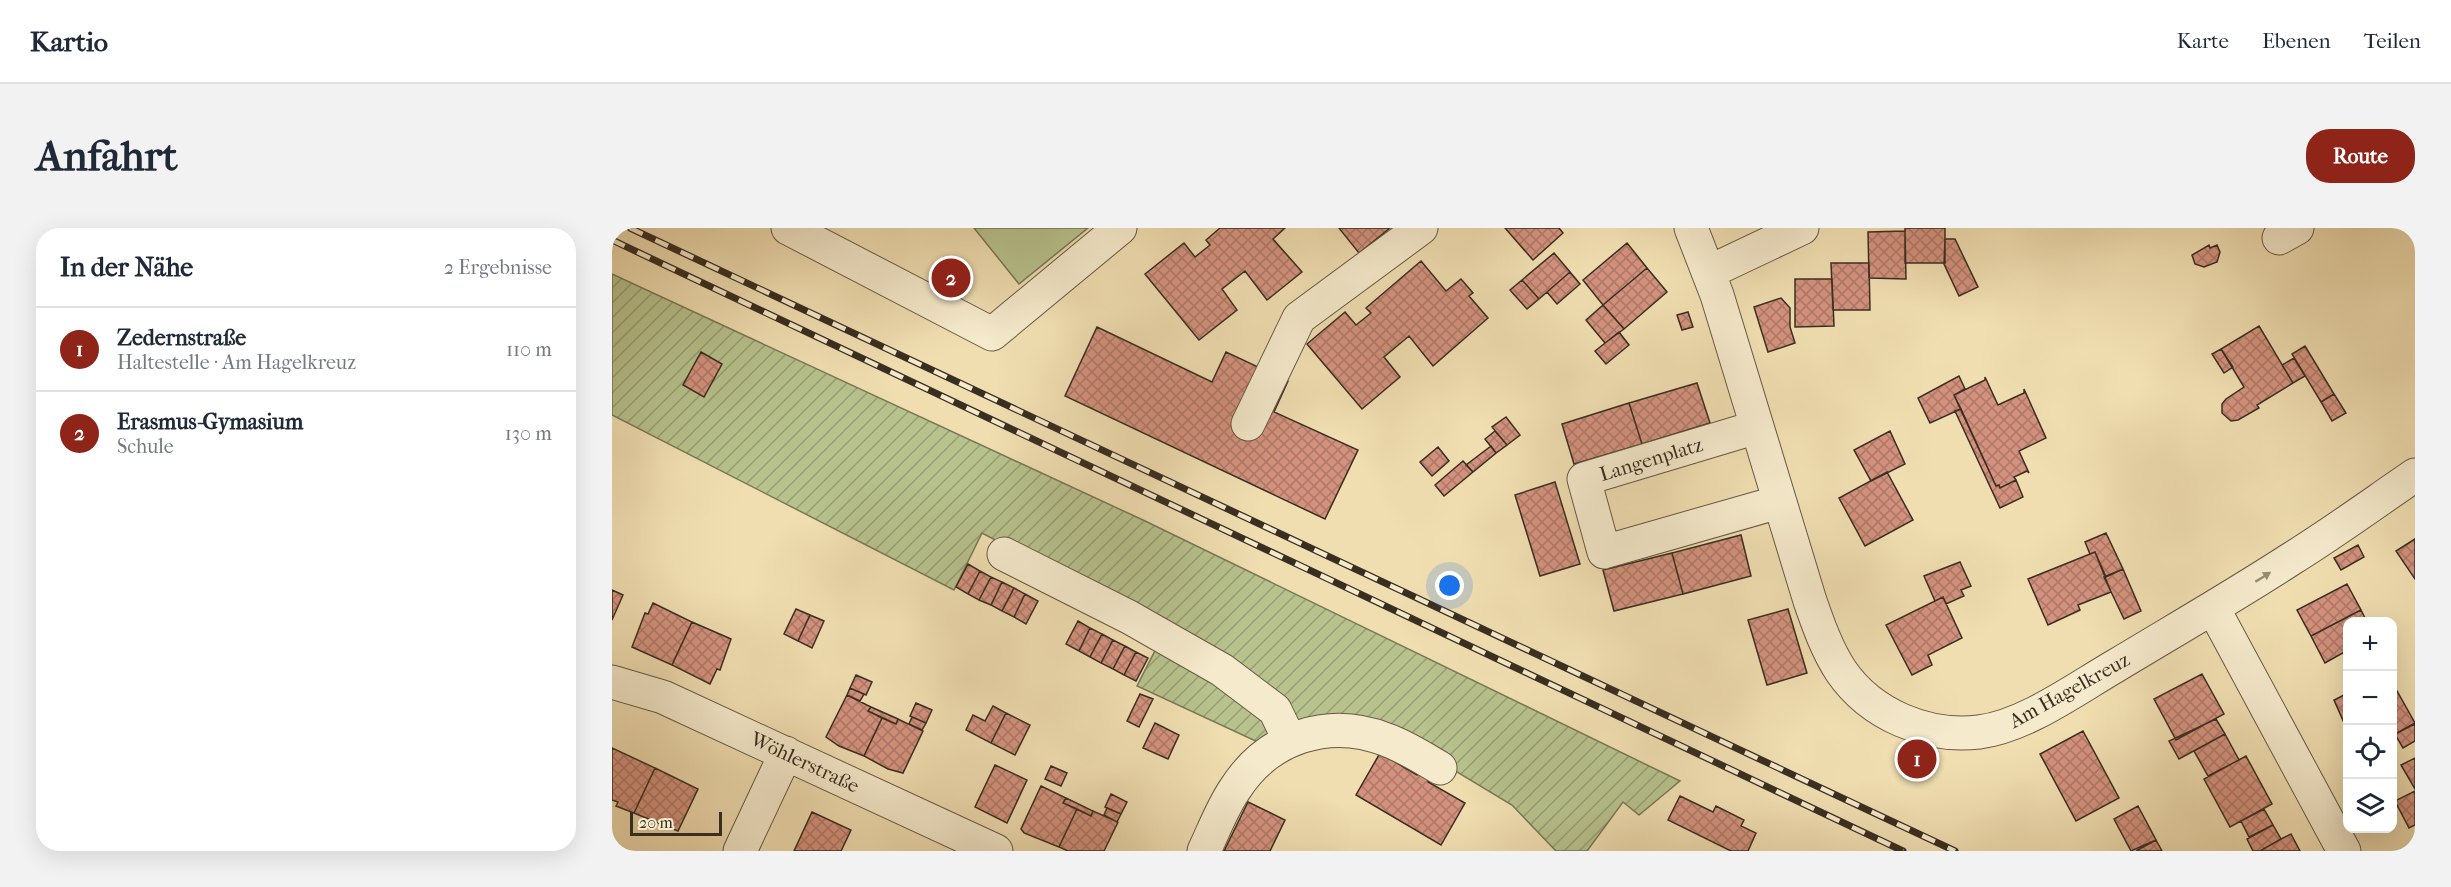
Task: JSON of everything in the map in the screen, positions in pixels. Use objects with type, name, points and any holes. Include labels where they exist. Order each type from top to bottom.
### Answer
[{"type":"street","points":[[788,228],[992,334],[1120,228]]},
{"type":"street","points":[[1248,424],[1299,318],[1421,228]]},
{"type":"street","name":"Am Hagelkreuz","points":[[1690,228],[1709,272],[1819,626],[1834,659],[1854,688],[1889,714],[1917,726],[1960,732],[1988,730],[2017,720],[2062,697],[2213,608],[2302,552],[2415,475]]},
{"type":"street","points":[[1709,272],[1802,228]]},
{"type":"street","name":"Langenplatz","points":[[1757,427],[1584,480],[1604,552],[1779,502]]},
{"type":"street","points":[[1004,554],[1129,617],[1222,670],[1275,710],[1289,739]]},
{"type":"street","points":[[2213,608],[2344,851]]},
{"type":"street","name":"Wöhlerstraße","points":[[612,682],[663,697],[996,851]]},
{"type":"street","points":[[1204,851],[1226,805],[1249,771],[1263,756],[1289,739],[1324,731],[1360,733],[1400,746],[1440,768]]},
{"type":"street","points":[[740,851],[786,753]]},
{"type":"green space","points":[[974,228],[1088,228],[1019,284]]},
{"type":"green space","points":[[612,274],[1143,520],[1680,781],[1639,815],[1623,802],[1587,851],[1556,851],[1512,805],[1404,740],[1262,744],[1137,686],[1166,629],[982,533],[954,590],[612,415]]},
{"type":"building","points":[[1220,228],[1285,228],[1273,239],[1302,272],[1267,300],[1245,271],[1222,289],[1237,310],[1199,340],[1145,274],[1184,243],[1195,257],[1210,245],[1206,240]]},
{"type":"building","points":[[1339,228],[1390,228],[1359,253]]},
{"type":"building","points":[[1505,228],[1559,228],[1563,233],[1533,260]]},
{"type":"building","points":[[1905,228],[1945,228],[1945,263],[1905,263]]},
{"type":"building","points":[[1905,231],[1906,279],[1869,278],[1868,232]]},
{"type":"building","points":[[1945,239],[1955,239],[1978,287],[1959,296],[1944,264]]},
{"type":"building","points":[[1627,243],[1647,268],[1603,305],[1583,280]]},
{"type":"building","points":[[2209,245],[2210,248],[2217,245],[2220,252],[2217,262],[2204,267],[2195,264],[2192,255]]},
{"type":"building","points":[[1554,253],[1570,272],[1539,299],[1522,280]]},
{"type":"building","points":[[1421,261],[1446,291],[1461,279],[1473,293],[1469,296],[1488,318],[1433,366],[1409,336],[1384,357],[1400,377],[1362,409],[1307,344],[1345,312],[1356,325],[1371,313],[1366,308]]},
{"type":"building","points":[[1831,263],[1869,263],[1870,310],[1833,310]]},
{"type":"building","points":[[1647,268],[1667,292],[1624,329],[1603,305]]},
{"type":"building","points":[[1570,272],[1580,284],[1557,304],[1547,292]]},
{"type":"building","points":[[1795,279],[1832,279],[1834,326],[1795,327]]},
{"type":"building","points":[[1522,280],[1539,299],[1527,309],[1510,290]]},
{"type":"building","points":[[1781,298],[1790,308],[1790,327],[1795,343],[1768,352],[1754,307]]},
{"type":"building","points":[[1603,305],[1624,329],[1605,343],[1586,320]]},
{"type":"building","points":[[1688,312],[1693,327],[1682,330],[1677,315]]},
{"type":"building","points":[[2259,326],[2293,383],[2257,405],[2259,408],[2238,420],[2231,421],[2222,413],[2222,404],[2244,387],[2221,349]]},
{"type":"building","points":[[1097,327],[1212,382],[1226,352],[1288,381],[1274,412],[1358,450],[1325,519],[1065,396]]},
{"type":"building","points":[[1619,332],[1629,345],[1606,364],[1595,351]]},
{"type":"building","points":[[2305,346],[2334,394],[2321,402],[2292,354]]},
{"type":"building","points":[[2221,349],[2233,367],[2224,373],[2212,354]]},
{"type":"building","points":[[701,352],[722,364],[704,397],[683,385]]},
{"type":"building","points":[[2294,358],[2305,376],[2293,383],[2282,365]]},
{"type":"building","points":[[1959,376],[1965,389],[1954,395],[1961,409],[1930,423],[1918,398]]},
{"type":"building","points":[[1985,377],[1998,405],[2024,393],[2024,389],[2046,438],[2019,451],[2029,473],[2027,471],[2014,477],[2016,480],[2000,488],[1999,485],[1996,486],[1954,395],[1985,380]]},
{"type":"building","points":[[1697,383],[1710,423],[1642,444],[1629,403]]},
{"type":"building","points":[[2334,394],[2346,413],[2332,421],[2321,402]]},
{"type":"building","points":[[1629,403],[1642,444],[1574,464],[1562,424]]},
{"type":"building","points":[[1961,409],[1996,486],[1999,485],[2000,488],[2016,480],[2023,497],[2000,508],[1955,411]]},
{"type":"building","points":[[1506,417],[1520,435],[1507,445],[1492,427]]},
{"type":"building","points":[[1495,431],[1507,445],[1496,453],[1485,439]]},
{"type":"building","points":[[1890,431],[1905,464],[1871,481],[1854,450]]},
{"type":"building","points":[[1491,446],[1496,453],[1473,472],[1466,465]]},
{"type":"building","points":[[1438,447],[1449,461],[1432,476],[1420,462]]},
{"type":"building","points":[[1463,461],[1473,472],[1444,496],[1435,485]]},
{"type":"building","points":[[1887,472],[1913,520],[1865,546],[1839,498]]},
{"type":"building","points":[[1555,482],[1580,564],[1540,576],[1515,495]]},
{"type":"building","points":[[2106,533],[2123,569],[2106,577],[2095,552],[2090,554],[2085,542]]},
{"type":"building","points":[[1741,535],[1751,576],[1683,594],[1672,553]]},
{"type":"building","points":[[2415,539],[2415,579],[2396,551]]},
{"type":"building","points":[[2358,545],[2364,557],[2341,570],[2334,558]]},
{"type":"building","points":[[2095,552],[2111,592],[2078,605],[2080,610],[2048,625],[2028,579]]},
{"type":"building","points":[[1672,553],[1683,594],[1614,611],[1603,570]]},
{"type":"building","points":[[1960,562],[1971,586],[1961,590],[1964,596],[1946,604],[1943,597],[1935,601],[1924,576]]},
{"type":"building","points":[[968,564],[980,571],[968,594],[956,587]]},
{"type":"building","points":[[2123,569],[2141,611],[2124,619],[2104,577]]},
{"type":"building","points":[[980,571],[991,577],[979,600],[968,594]]},
{"type":"building","points":[[991,577],[1002,582],[991,605],[979,600]]},
{"type":"building","points":[[1002,582],[1014,588],[1002,611],[991,605]]},
{"type":"building","points":[[2347,584],[2361,610],[2343,617],[2343,619],[2311,636],[2297,610]]},
{"type":"building","points":[[1014,588],[1025,594],[1014,617],[1002,611]]},
{"type":"building","points":[[612,590],[623,595],[612,620]]},
{"type":"building","points":[[1025,594],[1038,601],[1026,624],[1014,617]]},
{"type":"building","points":[[1943,597],[1962,638],[1928,655],[1932,665],[1912,675],[1886,625]]},
{"type":"building","points":[[653,603],[692,622],[672,665],[632,647],[645,613],[648,614]]},
{"type":"building","points":[[796,609],[810,615],[798,641],[784,634]]},
{"type":"building","points":[[1788,609],[1807,673],[1767,685],[1748,620]]},
{"type":"building","points":[[2361,610],[2364,617],[2348,617]]},
{"type":"building","points":[[810,615],[824,621],[812,648],[798,641]]},
{"type":"building","points":[[2343,619],[2343,653],[2325,663],[2311,636]]},
{"type":"building","points":[[1078,621],[1090,628],[1079,651],[1066,644]]},
{"type":"building","points":[[692,622],[731,639],[720,670],[717,669],[710,684],[672,665]]},
{"type":"building","points":[[1090,628],[1102,634],[1090,657],[1079,651]]},
{"type":"building","points":[[1102,634],[1113,640],[1101,663],[1090,657]]},
{"type":"building","points":[[1113,640],[1125,646],[1113,669],[1101,663]]},
{"type":"building","points":[[1125,646],[1136,652],[1124,675],[1113,669]]},
{"type":"building","points":[[1136,652],[1148,658],[1136,681],[1124,675]]},
{"type":"building","points":[[2202,674],[2224,714],[2176,740],[2154,699]]},
{"type":"building","points":[[856,675],[872,682],[866,695],[850,688]]},
{"type":"building","points":[[850,688],[864,694],[860,701],[847,695]]},
{"type":"building","points":[[2397,691],[2415,723],[2397,733]]},
{"type":"building","points":[[1140,694],[1153,699],[1139,727],[1127,721]]},
{"type":"building","points":[[847,695],[871,707],[868,711],[882,718],[864,756],[839,746],[826,737]]},
{"type":"building","points":[[2343,696],[2343,720],[2334,700]]},
{"type":"building","points":[[916,703],[932,710],[926,723],[910,716]]},
{"type":"building","points":[[993,706],[1006,713],[991,743],[966,730],[973,715],[985,721]]},
{"type":"building","points":[[871,707],[898,719],[896,724],[868,711]]},
{"type":"building","points":[[1006,713],[1030,725],[1015,755],[991,743]]},
{"type":"building","points":[[912,717],[926,723],[922,730],[909,724]]},
{"type":"building","points":[[882,718],[896,724],[898,719],[923,731],[903,773],[888,769],[864,756]]},
{"type":"building","points":[[2216,719],[2225,734],[2179,759],[2169,741]]},
{"type":"building","points":[[1155,723],[1179,735],[1168,759],[1143,748]]},
{"type":"building","points":[[2415,724],[2415,741],[2403,748],[2397,733]]},
{"type":"building","points":[[2083,731],[2119,798],[2076,821],[2040,754]]},
{"type":"building","points":[[2225,734],[2239,760],[2208,776],[2194,751]]},
{"type":"building","points":[[612,748],[655,768],[634,813],[616,806],[618,802],[612,800]]},
{"type":"building","points":[[1380,753],[1417,775],[1419,772],[1430,778],[1428,782],[1465,803],[1441,845],[1356,795]]},
{"type":"building","points":[[2246,756],[2272,804],[2230,827],[2204,779]]},
{"type":"building","points":[[2415,758],[2415,789],[2401,765]]},
{"type":"building","points":[[995,765],[1027,780],[1007,823],[975,807]]},
{"type":"building","points":[[1051,766],[1067,773],[1061,786],[1045,779]]},
{"type":"building","points":[[655,768],[698,789],[678,831],[634,813]]},
{"type":"building","points":[[1041,786],[1066,798],[1063,803],[1077,809],[1059,847],[1024,833],[1021,829]]},
{"type":"building","points":[[2415,791],[2415,825],[2409,828],[2397,805],[2397,800]]},
{"type":"building","points":[[1111,794],[1127,802],[1121,814],[1105,807]]},
{"type":"building","points":[[1680,796],[1713,812],[1716,806],[1744,820],[1741,826],[1756,833],[1748,851],[1731,851],[1668,820]]},
{"type":"building","points":[[1066,798],[1093,811],[1091,816],[1063,803]]},
{"type":"building","points":[[1248,802],[1285,820],[1270,851],[1224,851]]},
{"type":"building","points":[[2138,806],[2156,840],[2131,851],[2114,819]]},
{"type":"building","points":[[1107,808],[1121,814],[1117,822],[1104,815]]},
{"type":"building","points":[[1077,809],[1091,816],[1093,811],[1118,822],[1104,851],[1068,851],[1059,847]]},
{"type":"building","points":[[2264,809],[2273,825],[2249,837],[2241,821]]},
{"type":"building","points":[[812,812],[851,830],[841,851],[794,851]]},
{"type":"building","points":[[2273,825],[2281,839],[2260,851],[2253,851],[2247,839]]},
{"type":"building","points":[[2291,834],[2300,851],[2260,851],[2281,839]]},
{"type":"building","points":[[2156,840],[2162,851],[2136,851]]},
{"type":"railway","points":[[630,228],[1955,851]]},
{"type":"railway","points":[[612,240],[1903,851]]},
{"type":"place","name":"Erasmus-Gymasium","points":[[951,278]]},
{"type":"place","name":"Zedernstraße","points":[[1917,759]]}]
